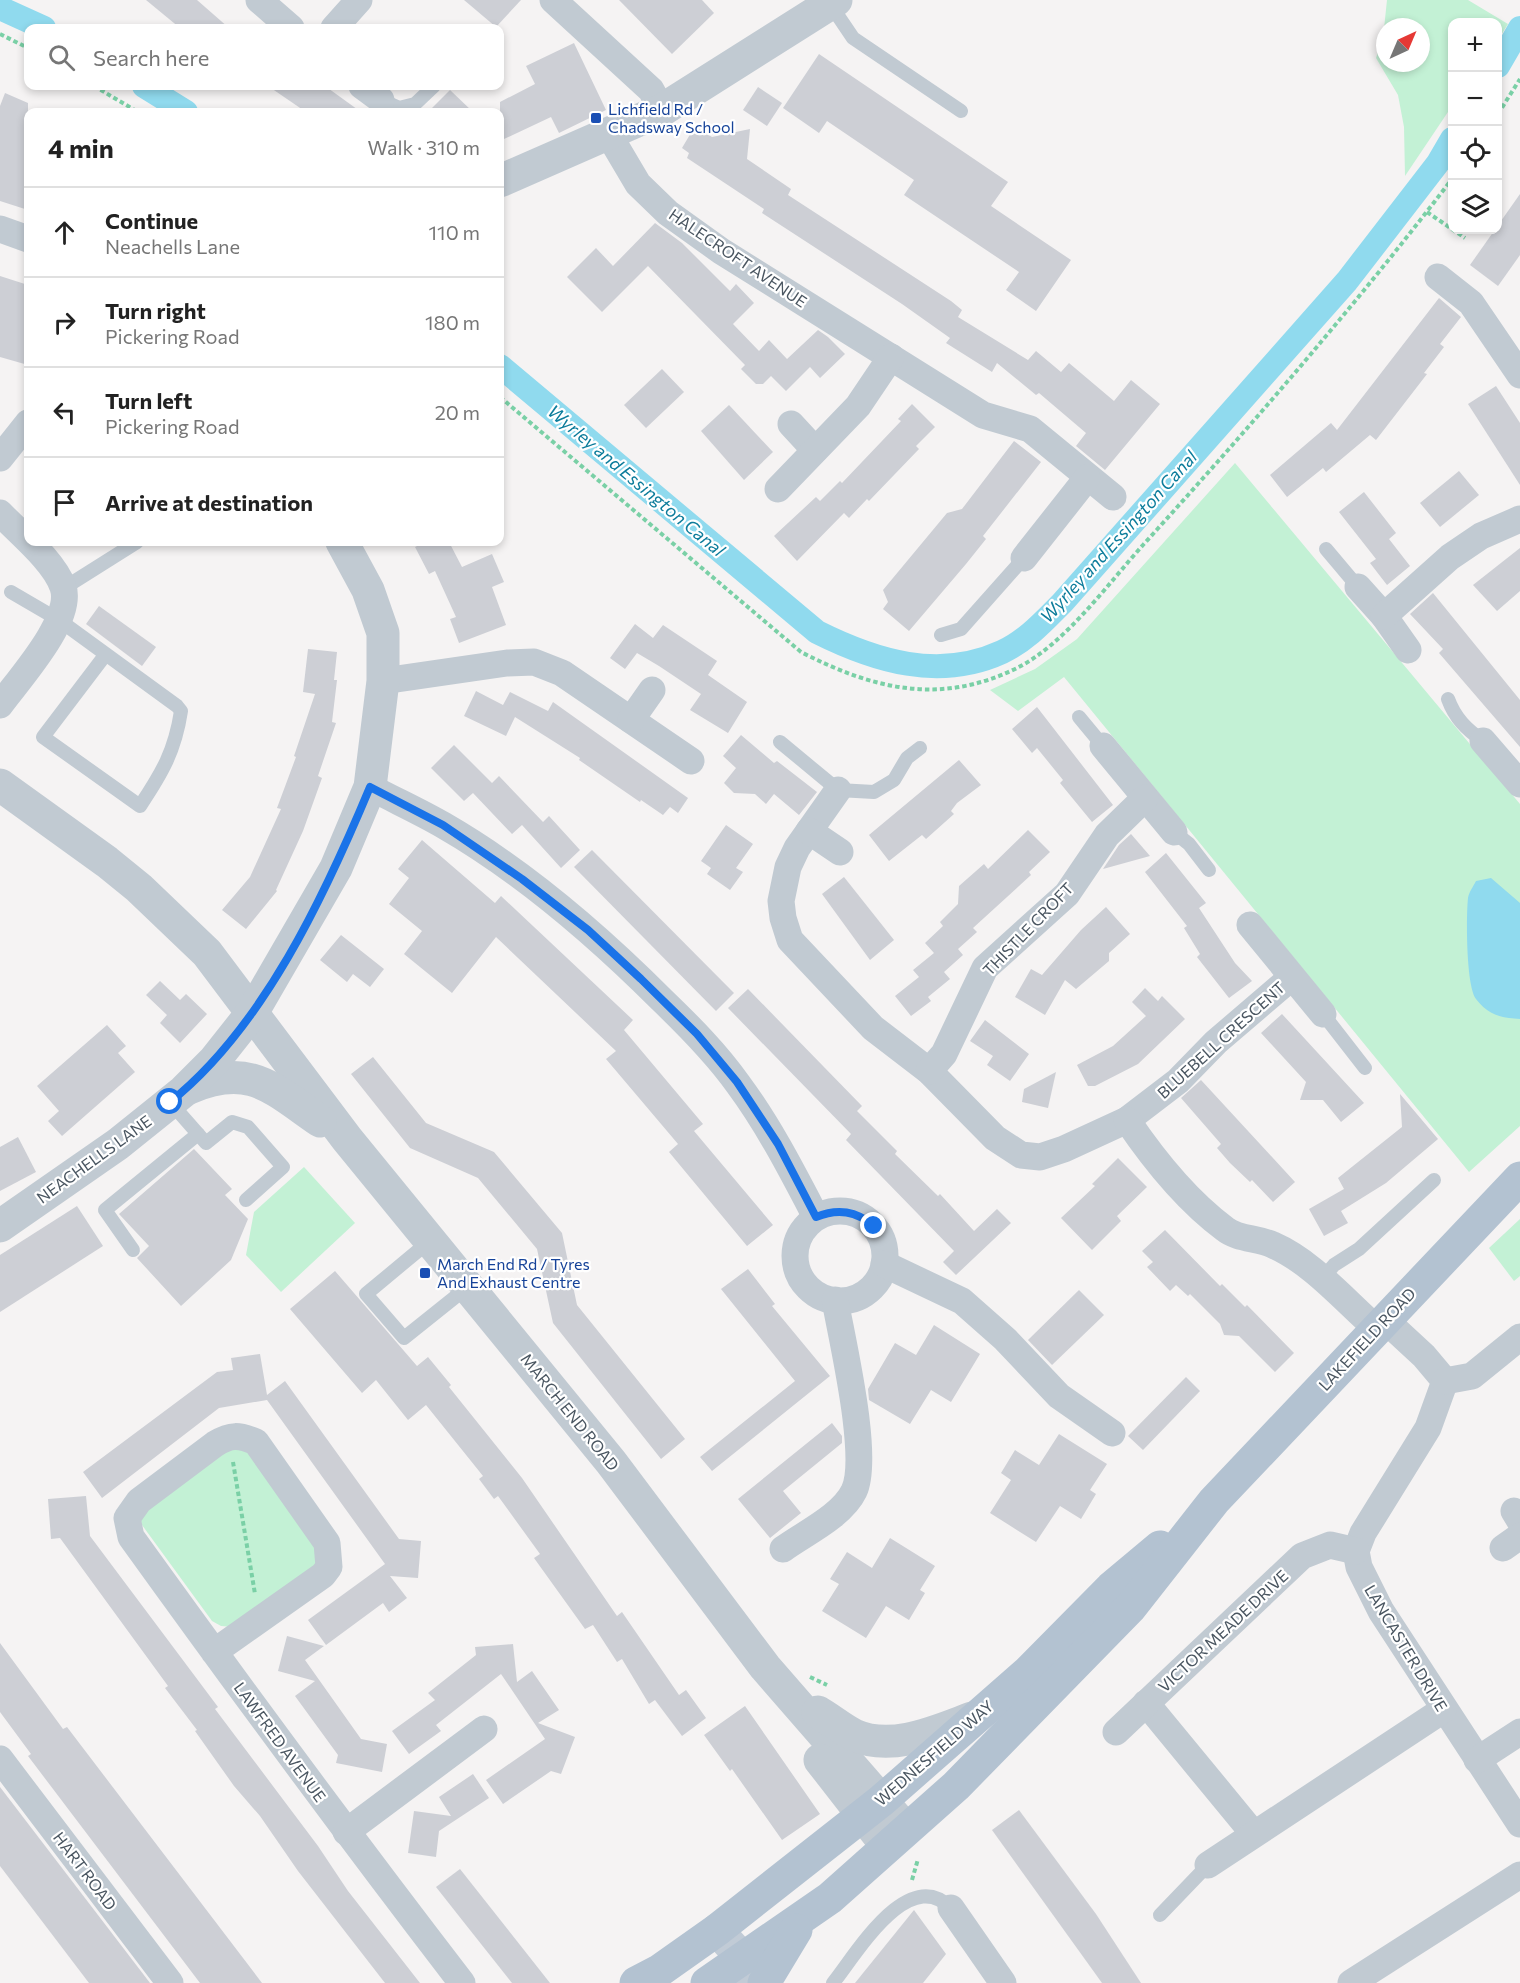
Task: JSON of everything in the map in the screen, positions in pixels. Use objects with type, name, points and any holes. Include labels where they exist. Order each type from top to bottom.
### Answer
[{"type":"main road","name":"LAKEFIELD ROAD","points":[[1214,1501],[1520,1178]]},
{"type":"main road","name":"WEDNESFIELD WAY","points":[[636,1983],[659,1971],[717,1930],[872,1808],[972,1718],[1027,1673],[1112,1588],[1214,1501]]},
{"type":"main road","points":[[717,1930],[728,1977],[805,1916],[956,1786],[1122,1616],[1214,1501]]},
{"type":"main road","points":[[764,1983],[805,1916]]},
{"type":"street","points":[[259,0],[286,24]]},
{"type":"street","points":[[338,24],[359,0]]},
{"type":"street","points":[[553,0],[651,90],[662,110]]},
{"type":"street","points":[[504,179],[662,110],[833,2]]},
{"type":"street","name":"HALECROFT AVENUE","points":[[609,135],[638,184],[668,213],[721,251],[984,415],[1030,429],[1113,497]]},
{"type":"street","points":[[0,229],[24,238]]},
{"type":"street","points":[[1438,277],[1472,303],[1520,375]]},
{"type":"street","points":[[778,489],[858,406],[891,357]]},
{"type":"street","points":[[791,424],[815,450]]},
{"type":"street","points":[[0,458],[24,428]]},
{"type":"street","points":[[1024,558],[1087,478]]},
{"type":"street","points":[[0,513],[24,538]]},
{"type":"street","points":[[1384,616],[1450,557],[1481,536],[1520,519]]},
{"type":"street","points":[[0,705],[59,620],[64,600],[64,588],[51,566],[32,546]]},
{"type":"street","name":"NEACHELLS LANE","points":[[0,1226],[118,1144],[177,1096],[214,1061],[252,1013],[336,868],[370,787],[382,681],[383,633],[368,590],[344,546]]},
{"type":"street","points":[[1358,587],[1384,616],[1413,657]]},
{"type":"street","points":[[382,681],[507,663],[534,662],[562,674],[692,761]]},
{"type":"street","points":[[631,720],[652,690]]},
{"type":"street","points":[[1483,741],[1519,780]]},
{"type":"street","points":[[1103,746],[1174,832]]},
{"type":"street","points":[[370,787],[443,825],[522,879],[588,930],[641,979],[697,1034],[737,1082],[778,1144],[816,1217]]},
{"type":"street","name":"BLUEBELL CRESCENT","points":[[838,790],[797,848],[784,879],[783,918],[790,940],[873,1028],[929,1071],[995,1138],[1021,1155],[1040,1157],[1064,1149],[1127,1120],[1178,1082],[1216,1042],[1292,977]]},
{"type":"street","name":"MARCH END ROAD","points":[[4,795],[139,888],[207,953],[279,1053],[610,1462],[765,1667],[787,1691],[854,1735],[881,1742],[930,1733],[972,1718]]},
{"type":"street","name":"THISTLE CROFT","points":[[929,1071],[944,1054],[985,968],[1067,894],[1107,835],[1145,798]]},
{"type":"street","points":[[808,831],[840,852]]},
{"type":"street","name":"BLUEBELL CRESCENT","points":[[1250,925],[1323,1014]]},
{"type":"street","name":"MARCH END ROAD","points":[[177,1096],[204,1082],[231,1076],[262,1081],[347,1139]]},
{"type":"street","points":[[1127,1120],[1149,1152],[1186,1195],[1227,1231],[1273,1245],[1309,1267],[1424,1356],[1444,1381]]},
{"type":"street","points":[[838,1211],[864,1218],[881,1238],[884,1264],[872,1288],[848,1300],[835,1300],[820,1296],[808,1287],[799,1275],[795,1260],[796,1244],[803,1230],[816,1217],[838,1211]]},
{"type":"street","points":[[884,1264],[962,1301],[1005,1339],[1059,1396],[1112,1433]]},
{"type":"street","points":[[783,1549],[838,1511],[855,1491],[860,1449],[835,1300]]},
{"type":"street","points":[[1444,1381],[1472,1376],[1520,1337]]},
{"type":"street","points":[[1356,1551],[1363,1533],[1428,1428],[1444,1381]]},
{"type":"street","points":[[214,1652],[323,1575],[329,1567],[327,1543],[256,1442],[240,1435],[228,1436]]},
{"type":"street","name":"LAWFRED AVENUE","points":[[228,1436],[139,1501],[128,1518],[131,1537],[346,1832],[462,1983]]},
{"type":"street","name":"VICTOR MEADE DRIVE","points":[[1253,1833],[1146,1703],[1302,1556],[1330,1545],[1356,1551]]},
{"type":"street","name":"LANCASTER DRIVE","points":[[1356,1551],[1359,1567],[1381,1611],[1443,1710],[1520,1824]]},
{"type":"street","points":[[787,1691],[818,1756],[872,1808],[897,1838]]},
{"type":"street","points":[[1116,1732],[1146,1703]]},
{"type":"street","points":[[1208,1865],[1253,1833],[1443,1710]]},
{"type":"street","points":[[346,1832],[484,1729]]},
{"type":"street","points":[[1477,1760],[1520,1732]]},
{"type":"street","name":"HART ROAD","points":[[0,1759],[170,1983]]},
{"type":"street","points":[[1351,1983],[1379,1976],[1520,1875]]},
{"type":"street","points":[[953,1923],[1003,1983]]},
{"type":"lane","points":[[833,2],[853,38],[961,111]]},
{"type":"lane","points":[[375,99],[399,108],[415,104],[430,90]]},
{"type":"lane","points":[[64,588],[131,546]]},
{"type":"lane","points":[[1326,549],[1358,587]]},
{"type":"lane","points":[[941,635],[961,629],[1024,558]]},
{"type":"lane","points":[[11,592],[59,620],[106,654],[181,711],[177,738],[164,771],[140,806],[43,737],[106,654]]},
{"type":"lane","points":[[1448,699],[1454,713],[1468,731],[1483,741]]},
{"type":"lane","points":[[1079,717],[1103,746]]},
{"type":"lane","points":[[780,742],[838,790],[874,792],[894,780],[907,758],[920,748]]},
{"type":"lane","points":[[1174,832],[1189,844],[1209,870]]},
{"type":"lane","points":[[1323,1014],[1365,1068]]},
{"type":"lane","points":[[177,1096],[198,1134],[206,1143],[226,1125],[239,1122],[248,1127],[284,1167],[246,1200]]},
{"type":"lane","points":[[133,1251],[105,1210],[198,1134]]},
{"type":"lane","points":[[1322,1279],[1334,1265],[1359,1249],[1434,1180]]},
{"type":"lane","points":[[431,1240],[366,1294],[404,1338],[469,1286]]},
{"type":"lane","points":[[1160,1915],[1208,1865]]},
{"type":"lane","points":[[833,1983],[897,1906],[915,1896],[926,1895],[941,1898],[953,1923]]},
{"type":"path","points":[[0,34],[24,46]]},
{"type":"path","points":[[1502,106],[1520,79]]},
{"type":"path","points":[[101,90],[131,108]]},
{"type":"path","points":[[504,400],[801,652],[843,674],[880,685],[910,689],[961,687],[1017,668],[1056,641],[1214,466],[1367,288],[1451,180]]},
{"type":"path","points":[[1427,212],[1465,238]]},
{"type":"path","points":[[228,1436],[260,1621]]},
{"type":"green space","points":[[1387,0],[1468,0],[1498,18],[1448,18],[1448,112],[1405,176],[1404,127],[1398,95],[1384,72],[1430,72],[1430,18],[1385,18]]},
{"type":"green space","points":[[1502,20],[1508,24],[1502,34]]},
{"type":"green space","points":[[1235,463],[1520,804],[1520,1126],[1469,1172],[1064,677],[1018,711],[990,690],[1035,669],[1077,639]]},
{"type":"green space","points":[[304,1167],[355,1223],[281,1292],[246,1255],[254,1212]]},
{"type":"green space","points":[[1520,1219],[1520,1276],[1514,1281],[1489,1248]]},
{"type":"green space","points":[[233,1445],[250,1452],[321,1550],[316,1567],[233,1627],[221,1626],[212,1621],[142,1525],[139,1516]]},
{"type":"water","points":[[1491,878],[1520,903],[1520,1019],[1507,1018],[1485,1009],[1476,999],[1470,980],[1467,935],[1468,898],[1476,881]]},
{"type":"building","points":[[146,0],[197,0],[224,24],[175,24]]},
{"type":"building","points":[[464,0],[521,0],[499,24],[492,24]]},
{"type":"building","points":[[619,0],[702,0],[714,13],[672,54]]},
{"type":"building","points":[[574,43],[606,110],[559,133],[551,117],[504,139],[504,108],[500,108],[500,102],[535,84],[526,66]]},
{"type":"building","points":[[819,54],[1008,182],[991,206],[1071,260],[1036,311],[1006,290],[1019,272],[904,195],[914,180],[827,121],[819,133],[783,108]]},
{"type":"building","points":[[758,87],[782,103],[767,126],[743,110]]},
{"type":"building","points":[[274,90],[331,90],[355,108],[300,108]]},
{"type":"building","points":[[450,90],[469,108],[432,108]]},
{"type":"building","points":[[5,93],[28,103],[28,108],[24,108],[24,209],[0,201],[0,106]]},
{"type":"building","points":[[695,126],[712,137],[750,129],[747,159],[791,189],[788,195],[951,301],[962,310],[958,317],[1028,360],[1036,351],[1061,372],[1069,363],[1114,401],[1131,380],[1160,404],[1105,470],[1076,446],[1086,433],[1039,393],[1036,395],[997,363],[992,372],[946,343],[950,338],[762,213],[764,209],[687,158],[689,153],[682,148]]},
{"type":"building","points":[[1520,194],[1520,255],[1498,286],[1470,265],[1492,234],[1502,234],[1502,220]]},
{"type":"building","points":[[655,223],[682,243],[730,291],[736,284],[754,303],[733,324],[759,351],[769,340],[787,359],[818,330],[845,354],[820,378],[810,367],[786,391],[771,376],[763,384],[756,384],[741,369],[745,365],[648,266],[602,312],[567,277],[596,248],[613,266]]},
{"type":"building","points":[[0,276],[24,284],[24,364],[0,357]]},
{"type":"building","points":[[1439,298],[1461,317],[1440,344],[1444,347],[1424,373],[1427,374],[1376,440],[1370,435],[1326,472],[1323,468],[1287,497],[1270,475],[1331,423],[1337,430]]},
{"type":"building","points":[[662,369],[684,392],[646,428],[624,405]]},
{"type":"building","points":[[1496,386],[1520,423],[1520,485],[1468,404]]},
{"type":"building","points":[[912,404],[935,427],[916,446],[919,449],[869,501],[867,499],[849,518],[844,513],[797,561],[774,536],[816,497],[820,501],[840,481],[842,483],[901,421],[898,419]]},
{"type":"building","points":[[729,405],[773,452],[744,480],[701,431]]},
{"type":"building","points":[[1014,441],[1041,462],[983,536],[986,539],[909,631],[883,609],[888,602],[883,590],[947,513],[962,509]]},
{"type":"building","points":[[1459,471],[1479,495],[1440,527],[1420,503]]},
{"type":"building","points":[[1364,492],[1396,533],[1389,539],[1410,566],[1387,585],[1370,563],[1376,559],[1339,512]]},
{"type":"building","points":[[451,546],[462,567],[492,554],[504,582],[492,587],[506,625],[459,643],[450,619],[456,617],[435,571],[429,574],[415,547]]},
{"type":"building","points":[[1520,548],[1520,591],[1497,611],[1473,585]]},
{"type":"building","points":[[1433,593],[1520,700],[1520,747],[1439,653],[1443,649],[1410,614]]},
{"type":"building","points":[[99,606],[156,647],[142,666],[86,624]]},
{"type":"building","points":[[635,624],[653,638],[663,625],[717,661],[708,675],[747,702],[728,733],[690,710],[701,694],[659,666],[637,653],[625,669],[610,658]]},
{"type":"building","points":[[308,649],[337,652],[334,680],[337,680],[332,722],[336,723],[318,776],[322,778],[303,831],[277,891],[246,929],[222,910],[250,877],[281,809],[277,808],[296,757],[294,756],[315,694],[303,692]]},
{"type":"building","points":[[476,691],[503,705],[510,692],[548,711],[553,702],[688,798],[678,813],[670,807],[663,815],[641,800],[640,802],[579,760],[580,758],[515,717],[506,736],[464,716]]},
{"type":"building","points":[[1037,707],[1113,805],[1092,822],[1060,783],[1063,780],[1037,748],[1032,753],[1012,729]]},
{"type":"building","points":[[741,735],[774,763],[777,761],[817,792],[799,815],[774,794],[766,804],[755,794],[734,793],[724,783],[736,768],[723,756]]},
{"type":"building","points":[[454,745],[492,783],[499,776],[543,822],[549,816],[580,850],[561,868],[522,825],[512,834],[473,793],[464,801],[431,768]]},
{"type":"building","points":[[959,760],[981,785],[957,803],[951,811],[954,814],[926,839],[922,835],[889,861],[869,835]]},
{"type":"building","points":[[726,825],[753,844],[736,868],[743,872],[730,890],[707,874],[711,868],[701,861]]},
{"type":"building","points":[[1028,830],[1050,852],[1029,872],[1031,875],[973,928],[977,932],[958,949],[963,955],[944,972],[950,979],[928,997],[931,1001],[911,1016],[895,996],[919,977],[913,970],[934,953],[925,943],[943,926],[940,922],[958,904],[959,886],[984,864],[988,869]]},
{"type":"building","points":[[1131,834],[1150,856],[1103,869],[1119,845]]},
{"type":"building","points":[[422,840],[495,903],[501,896],[633,1020],[624,1030],[703,1124],[694,1131],[773,1225],[747,1246],[669,1152],[678,1144],[606,1059],[616,1051],[496,937],[452,993],[404,954],[422,931],[389,904],[409,878],[398,869]]},
{"type":"building","points":[[592,850],[734,993],[716,1011],[574,867]]},
{"type":"building","points":[[1166,853],[1206,903],[1199,908],[1235,963],[1252,981],[1229,998],[1197,957],[1200,954],[1184,928],[1187,926],[1145,872]]},
{"type":"building","points":[[844,877],[894,940],[870,960],[822,894]]},
{"type":"building","points":[[1106,907],[1130,934],[1109,953],[1109,961],[1076,989],[1065,980],[1045,1015],[1015,997],[1031,969],[1042,975],[1081,930]]},
{"type":"building","points":[[341,935],[384,969],[370,987],[353,974],[347,982],[320,960]]},
{"type":"building","points":[[160,981],[180,1000],[186,994],[207,1014],[180,1043],[160,1023],[167,1015],[146,995]]},
{"type":"building","points":[[1145,988],[1158,1001],[1162,996],[1185,1019],[1138,1064],[1095,1086],[1088,1086],[1077,1065],[1113,1046],[1146,1016],[1132,1002]]},
{"type":"building","points":[[748,989],[862,1106],[857,1111],[897,1151],[895,1154],[938,1196],[940,1194],[974,1231],[997,1209],[1011,1223],[956,1275],[943,1262],[954,1251],[846,1140],[851,1134],[728,1008]]},
{"type":"building","points":[[1282,1014],[1364,1103],[1341,1122],[1323,1100],[1300,1100],[1306,1082],[1261,1033]]},
{"type":"building","points":[[985,1020],[1029,1054],[1010,1081],[987,1065],[993,1056],[970,1041]]},
{"type":"building","points":[[107,1025],[126,1046],[118,1053],[135,1072],[62,1136],[48,1121],[59,1111],[37,1086]]},
{"type":"building","points":[[373,1057],[426,1123],[494,1152],[562,1233],[577,1305],[685,1439],[661,1459],[553,1323],[537,1249],[478,1178],[410,1148],[351,1074]]},
{"type":"building","points":[[1056,1072],[1048,1108],[1022,1102],[1024,1089]]},
{"type":"building","points":[[1201,1080],[1295,1182],[1273,1202],[1252,1180],[1250,1182],[1230,1163],[1217,1148],[1221,1144],[1181,1098]]},
{"type":"building","points":[[1400,1094],[1438,1139],[1386,1183],[1341,1211],[1348,1223],[1324,1236],[1309,1209],[1344,1189],[1338,1178],[1402,1127]]},
{"type":"building","points":[[18,1137],[36,1172],[0,1191],[0,1147]]},
{"type":"building","points":[[194,1149],[232,1189],[225,1195],[248,1219],[231,1260],[181,1306],[137,1258],[149,1246],[119,1214]]},
{"type":"building","points":[[1118,1158],[1147,1187],[1117,1216],[1121,1221],[1092,1250],[1061,1218],[1095,1186],[1092,1184]]},
{"type":"building","points":[[77,1206],[103,1246],[0,1312],[0,1255]]},
{"type":"building","points":[[1165,1230],[1220,1286],[1222,1284],[1245,1307],[1247,1305],[1294,1353],[1275,1372],[1239,1336],[1224,1335],[1220,1324],[1190,1294],[1188,1296],[1176,1285],[1170,1291],[1147,1267],[1153,1262],[1142,1251]]},
{"type":"building","points":[[748,1269],[775,1304],[772,1306],[830,1376],[712,1471],[700,1457],[795,1381],[721,1289]]},
{"type":"building","points":[[335,1271],[417,1366],[428,1357],[451,1385],[449,1387],[522,1478],[617,1616],[622,1612],[679,1695],[686,1690],[706,1718],[682,1736],[655,1700],[649,1704],[622,1659],[617,1662],[593,1625],[585,1629],[534,1558],[540,1554],[498,1496],[494,1499],[479,1479],[483,1476],[426,1405],[408,1420],[376,1380],[362,1393],[290,1309]]},
{"type":"building","points":[[1079,1290],[1104,1315],[1052,1365],[1028,1340]]},
{"type":"building","points":[[934,1325],[980,1354],[951,1402],[931,1390],[910,1424],[869,1400],[868,1389],[895,1343],[916,1355]]},
{"type":"building","points":[[260,1354],[267,1395],[285,1381],[399,1539],[421,1541],[418,1578],[390,1576],[407,1598],[389,1612],[383,1603],[326,1645],[308,1620],[385,1564],[267,1400],[219,1408],[102,1498],[83,1472],[217,1372],[233,1370],[231,1358]]},
{"type":"building","points":[[1186,1377],[1200,1391],[1143,1450],[1128,1436]]},
{"type":"building","points":[[832,1423],[842,1436],[842,1443],[783,1491],[801,1513],[770,1538],[738,1499]]},
{"type":"building","points":[[1059,1434],[1107,1464],[1090,1490],[1096,1494],[1081,1519],[1060,1506],[1036,1542],[990,1513],[1011,1480],[1001,1473],[1015,1450],[1039,1465]]},
{"type":"building","points":[[86,1496],[90,1536],[218,1707],[215,1709],[318,1846],[348,1891],[420,1983],[385,1983],[298,1871],[260,1816],[234,1786],[195,1731],[197,1730],[165,1688],[168,1686],[60,1538],[51,1539],[48,1499]]},
{"type":"building","points":[[890,1538],[935,1566],[920,1590],[925,1593],[909,1620],[886,1606],[866,1638],[822,1611],[839,1584],[830,1579],[847,1552],[872,1568]]},
{"type":"building","points":[[287,1636],[324,1646],[305,1660],[361,1739],[387,1744],[382,1772],[336,1763],[338,1755],[295,1696],[315,1681],[278,1671]]},
{"type":"building","points":[[0,1643],[63,1729],[67,1727],[262,1983],[200,1983],[28,1756],[31,1754],[0,1712]]},
{"type":"building","points":[[513,1644],[517,1682],[532,1671],[559,1710],[538,1723],[575,1737],[561,1774],[551,1771],[503,1804],[486,1780],[545,1739],[501,1674],[436,1725],[441,1731],[409,1754],[392,1731],[435,1700],[428,1693],[476,1655],[475,1647]]},
{"type":"building","points":[[745,1706],[820,1814],[782,1840],[732,1769],[730,1771],[704,1735]]},
{"type":"building","points":[[473,1774],[489,1798],[439,1831],[436,1857],[408,1853],[414,1811],[451,1816],[439,1797]]},
{"type":"building","points":[[0,1787],[150,1983],[89,1983],[0,1866]]},
{"type":"building","points":[[1019,1810],[1096,1914],[1141,1983],[1102,1983],[992,1830]]},
{"type":"building","points":[[460,1869],[550,1983],[512,1983],[436,1887]]},
{"type":"building","points":[[914,1910],[946,1954],[923,1983],[855,1983]]},
{"type":"waterway","name":"Wyrley and Essington Canal","points":[[0,8],[35,24]]},
{"type":"waterway","name":"Wyrley and Essington Canal","points":[[1502,59],[1520,28]]},
{"type":"waterway","name":"Wyrley and Essington Canal","points":[[150,90],[180,108]]},
{"type":"waterway","name":"Wyrley and Essington Canal","points":[[504,369],[817,632],[884,659],[908,664],[955,665],[978,661],[1002,652],[1019,642],[1062,603],[1347,281],[1438,163],[1448,146]]},
{"type":"place","name":"Lichfield Rd / Chadsway School","points":[[596,118]]},
{"type":"place","name":"March End Rd / Tyres And Exhaust Centre","points":[[425,1273]]},
{"type":"route","points":[[170,1102],[214,1061],[252,1013],[336,868],[370,787],[443,825],[522,879],[588,930],[697,1034],[737,1082],[778,1144],[816,1217],[838,1211],[852,1212],[874,1226]]}]
